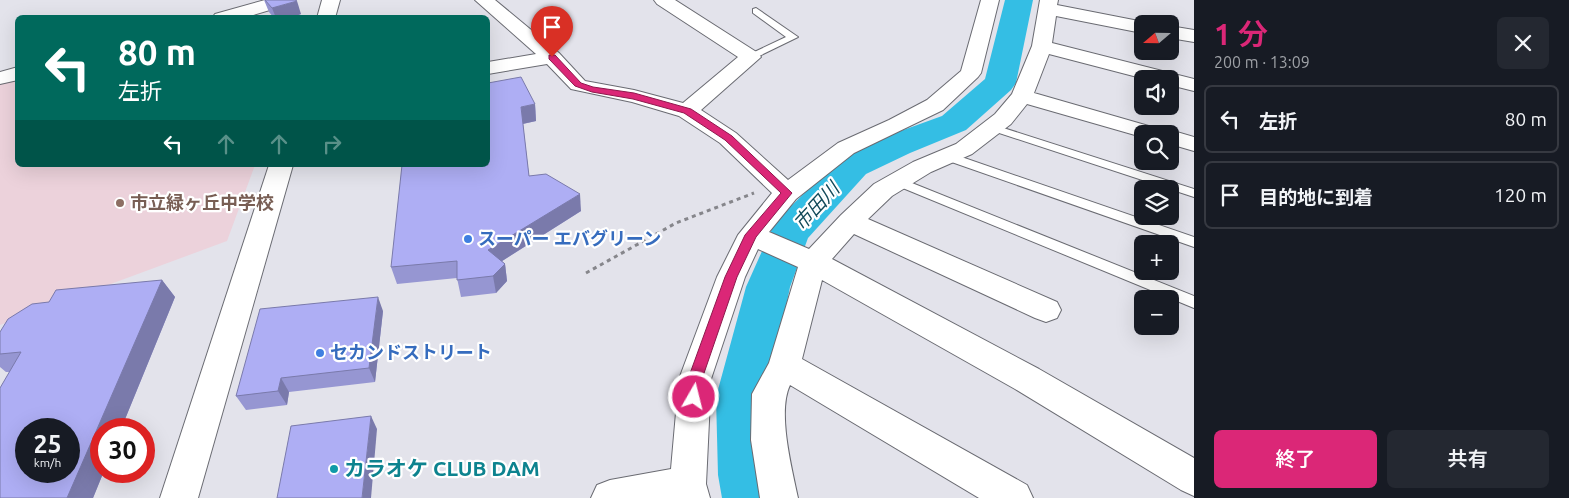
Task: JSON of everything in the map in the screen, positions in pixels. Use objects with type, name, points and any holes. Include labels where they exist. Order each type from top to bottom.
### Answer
[{"type":"street","points":[[232,15],[284,0]]},
{"type":"street","points":[[327,15],[331,0]]},
{"type":"street","points":[[484,0],[552,57],[578,85],[634,96],[687,111],[728,138],[783,188]]},
{"type":"street","points":[[663,0],[751,57],[687,111]]},
{"type":"street","points":[[610,498],[690,491],[695,379],[731,277],[751,235],[783,188],[846,148],[935,105],[971,73],[990,0]]},
{"type":"street","points":[[779,498],[769,440],[769,394],[784,364],[814,262],[850,221],[883,190],[897,181],[964,149],[1003,119],[1022,96],[1042,46],[1049,4],[1134,25]]},
{"type":"street","points":[[1179,34],[1194,36]]},
{"type":"street","points":[[1042,46],[1194,84]]},
{"type":"street","points":[[490,68],[552,57]]},
{"type":"street","points":[[0,78],[15,74]]},
{"type":"street","points":[[1022,96],[1134,128]]},
{"type":"street","points":[[1179,140],[1194,144]]},
{"type":"street","points":[[179,498],[280,167]]},
{"type":"street","points":[[850,221],[1046,310]]},
{"type":"street","points":[[751,235],[814,262],[1027,380],[1194,478]]},
{"type":"street","points":[[784,364],[1014,498]]},
{"type":"lane","points":[[751,57],[793,37],[756,12]]},
{"type":"lane","points":[[992,127],[1194,193]]},
{"type":"lane","points":[[947,156],[1194,242]]},
{"type":"lane","points":[[897,181],[1194,302]]},
{"type":"path","points":[[586,273],[676,223],[783,188]]},
{"type":"shaded area","name":"市立緑ヶ丘中学校","points":[[15,80],[15,167],[254,167],[227,241],[0,325],[0,84]]},
{"type":"building","points":[[265,0],[295,0],[297,1],[272,8]]},
{"type":"building","name":"スーパー エバグリーン","points":[[521,77],[535,104],[521,107],[529,176],[546,174],[580,194],[488,250],[505,264],[493,276],[457,280],[457,261],[391,267],[402,167],[490,167],[490,83]]},
{"type":"building","points":[[162,280],[102,418],[90,418],[90,445],[80,468],[80,418],[15,418],[15,483],[74,483],[67,498],[0,498],[0,388],[21,352],[0,354],[0,332],[8,319],[32,304],[49,302],[56,290]]},
{"type":"building","name":"セカンドストリート","points":[[378,297],[369,368],[281,378],[278,391],[236,396],[260,309]]},
{"type":"building","name":"カラオケ CLUB DAM","points":[[371,416],[362,498],[277,498],[291,426]]},
{"type":"waterway","name":"市田川","points":[[751,498],[746,475],[742,397],[768,287],[790,232],[853,166],[897,145],[954,123],[1000,83],[1019,0]]},
{"type":"place","name":"市立緑ヶ丘中学校","points":[[120,203]]},
{"type":"place","name":"スーパー エバグリーン","points":[[468,239]]},
{"type":"place","name":"セカンドストリート","points":[[320,353]]},
{"type":"place","name":"カラオケ CLUB DAM","points":[[334,469]]},
{"type":"route","points":[[552,57],[578,85],[634,96],[687,111],[728,138],[787,193],[751,235],[731,277],[695,379],[694,397]]}]
